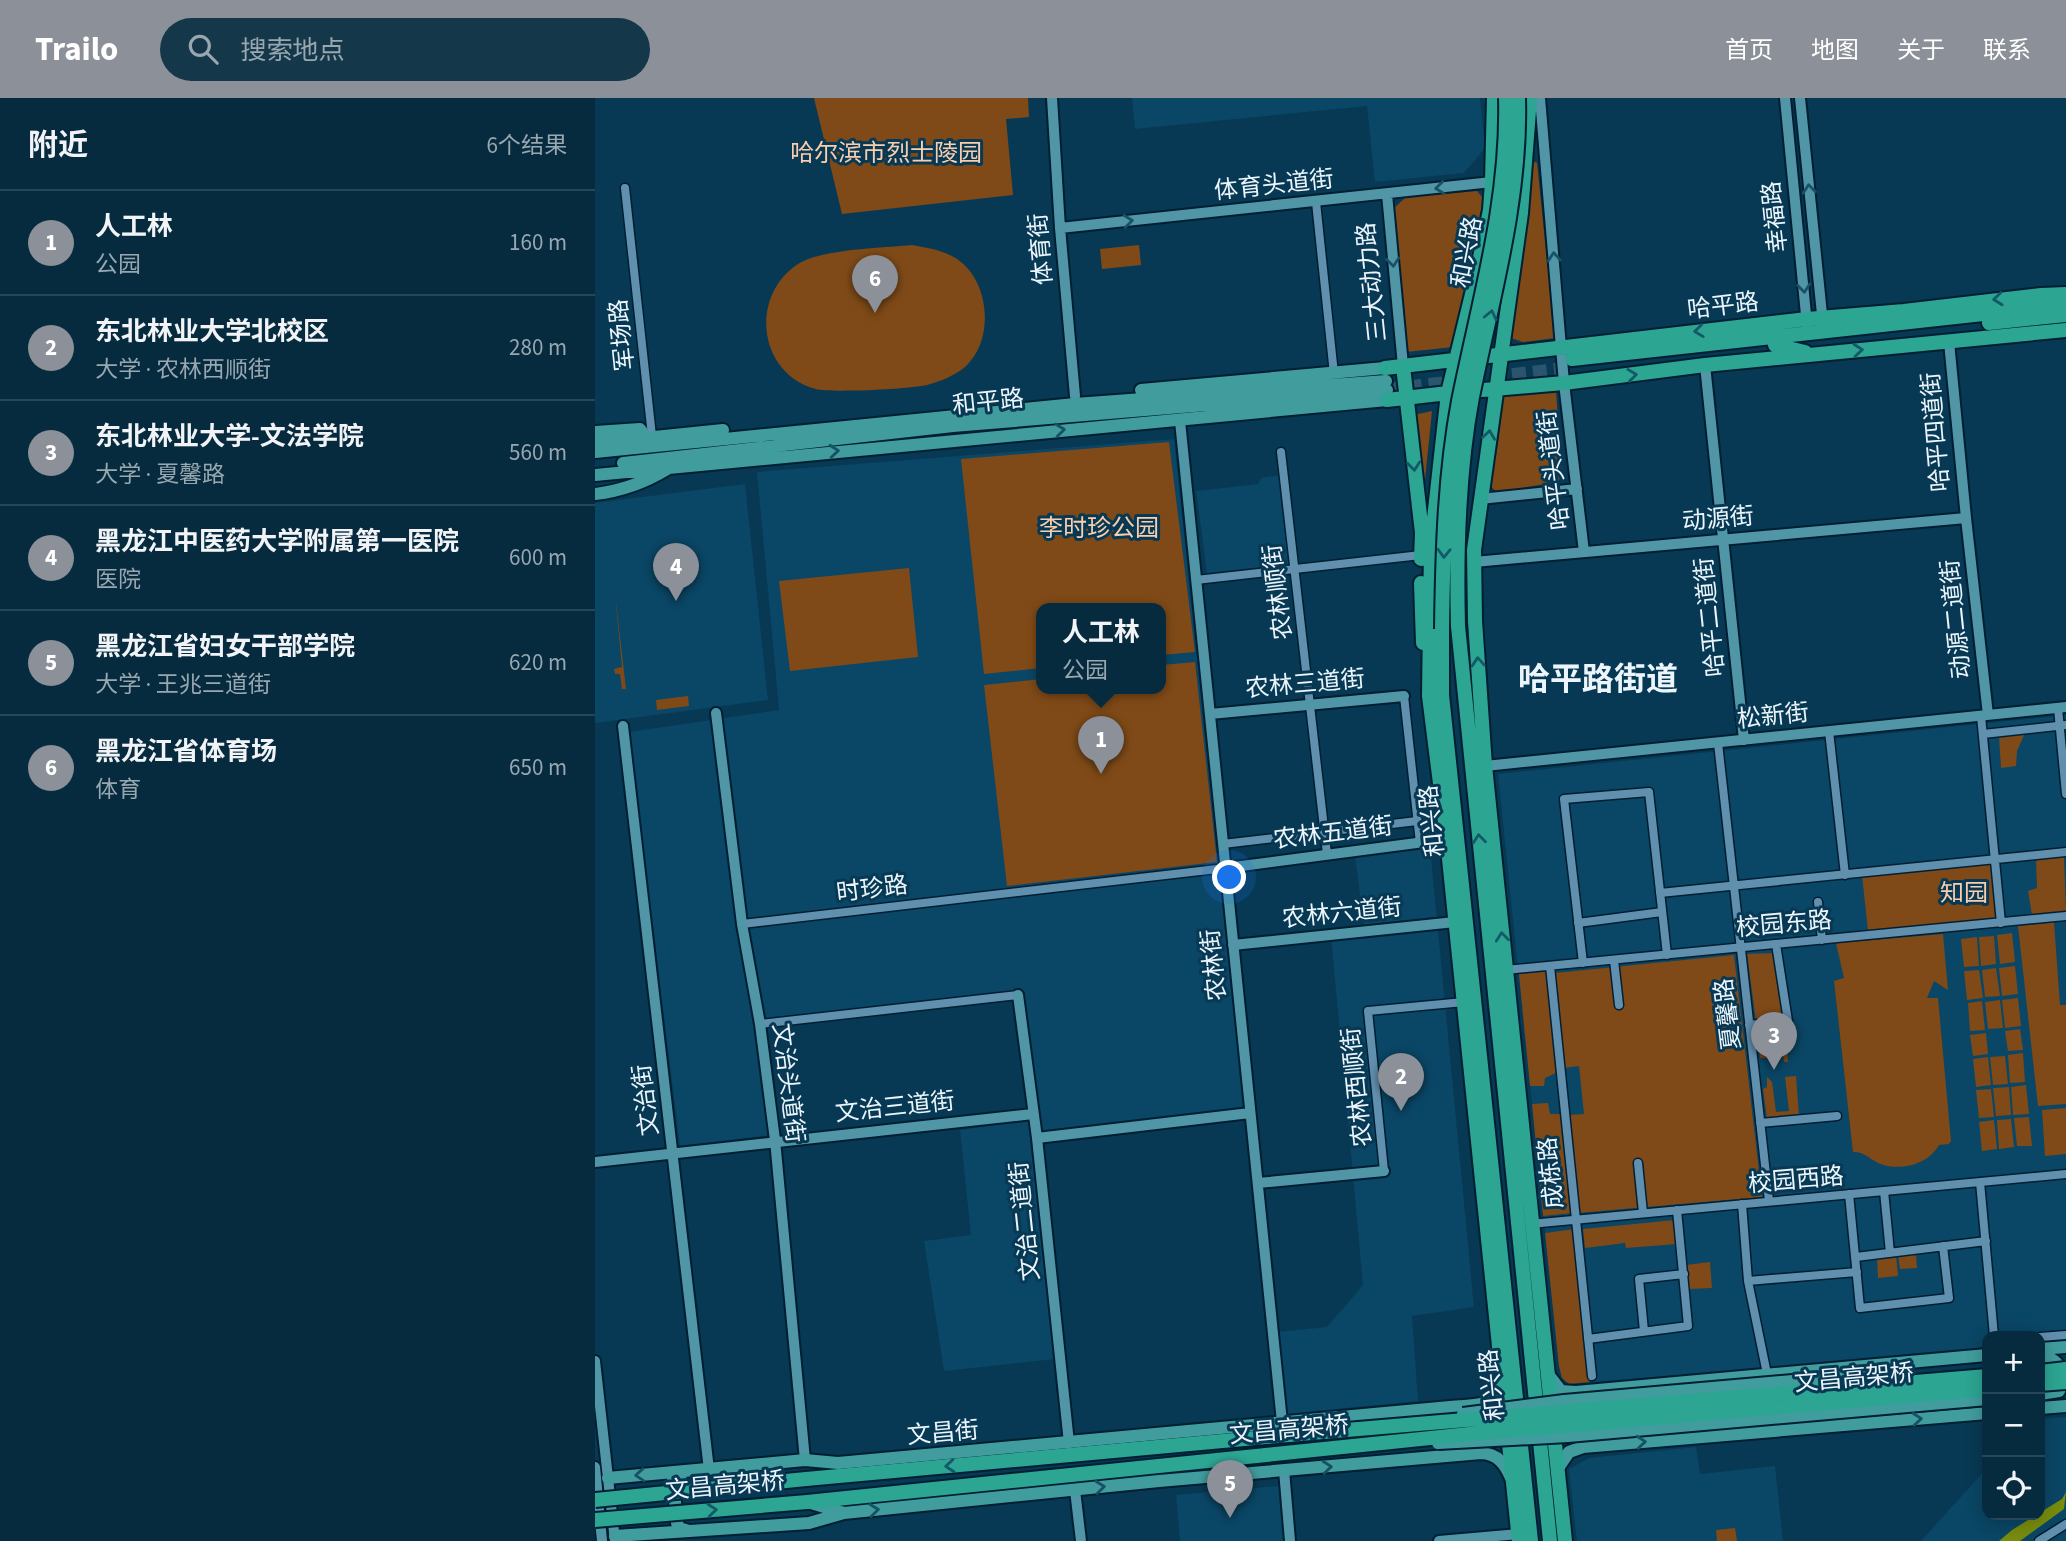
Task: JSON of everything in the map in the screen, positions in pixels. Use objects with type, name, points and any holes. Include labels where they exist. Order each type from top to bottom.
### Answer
[{"type":"highway","points":[[1448,393],[1490,210],[1493,98]]},
{"type":"highway","name":"和兴路","points":[[1435,696],[1442,629],[1443,552],[1449,480],[1459,403],[1496,230],[1506,143],[1506,98]]},
{"type":"highway","points":[[1518,98],[1517,155],[1508,223],[1497,289],[1472,398],[1464,459],[1458,534],[1458,626],[1550,1541]]},
{"type":"highway","points":[[1531,98],[1521,213],[1480,499],[1474,562],[1475,621],[1485,772],[1565,1541]]},
{"type":"highway","name":"哈平路","points":[[1823,324],[2066,294]]},
{"type":"highway","name":"哈平路","points":[[1569,359],[1726,328],[1823,324],[2066,305]]},
{"type":"highway","name":"哈平路","points":[[1386,385],[1403,366],[1457,360],[1500,356],[1569,359],[1775,345],[2066,315]]},
{"type":"highway","name":"哈平路","points":[[1569,359],[1807,325]]},
{"type":"highway","points":[[1386,385],[1406,398],[1565,383],[1705,365],[2066,330]]},
{"type":"highway","points":[[1775,345],[1816,354]]},
{"type":"highway","name":"和兴路","points":[[1403,366],[1422,533],[1421,625],[1435,696],[1523,1539]]},
{"type":"highway","name":"和兴路","points":[[1448,393],[1431,547],[1439,770],[1513,1482],[1523,1539]]},
{"type":"highway","points":[[1460,658],[1485,772]]},
{"type":"highway","points":[[2045,1371],[2066,1369]]},
{"type":"highway","points":[[1546,1373],[1548,1515]]},
{"type":"highway","name":"文昌高架桥","points":[[595,1500],[1311,1433],[1982,1376]]},
{"type":"highway","points":[[2045,1390],[2066,1382]]},
{"type":"highway","name":"文昌高架桥","points":[[595,1520],[807,1502],[1479,1433],[1982,1389]]},
{"type":"main road","points":[[595,443],[649,440],[1075,396],[1333,374],[1386,385]]},
{"type":"main road","name":"和平路","points":[[595,452],[649,440],[1075,404],[1386,385]]},
{"type":"main road","name":"和平路","points":[[595,466],[1049,417],[1386,385]]},
{"type":"main road","points":[[595,474],[1180,421],[1386,385]]},
{"type":"main road","points":[[595,432],[640,429],[649,440]]},
{"type":"main road","points":[[595,494],[613,492],[646,481],[690,456]]},
{"type":"main road","points":[[2045,1349],[2066,1347]]},
{"type":"main road","points":[[1546,1373],[1561,1391],[1601,1390],[1982,1356]]},
{"type":"main road","points":[[2045,1357],[2053,1358],[2060,1365],[2063,1387],[2059,1391],[2045,1391]]},
{"type":"main road","points":[[1929,1361],[1966,1365],[1982,1363]]},
{"type":"main road","name":"文昌街","points":[[600,1474],[685,1472],[805,1460],[838,1463],[1450,1408],[1484,1404],[1493,1400],[1499,1392],[1503,1371]]},
{"type":"main road","points":[[1392,1426],[1564,1401],[1860,1375],[1875,1382],[1880,1400],[1878,1411],[1859,1425]]},
{"type":"main road","points":[[1601,1390],[1589,1396],[1583,1410],[1583,1418],[1588,1432],[1599,1442],[1610,1445]]},
{"type":"main road","points":[[1396,1443],[1480,1442],[1556,1437],[1982,1399]]},
{"type":"main road","points":[[2045,1408],[2066,1406]]},
{"type":"main road","points":[[1450,1408],[1464,1413],[1471,1424],[1469,1446],[1456,1455]]},
{"type":"main road","points":[[1558,1468],[1563,1459],[1575,1449],[1982,1413]]},
{"type":"main road","points":[[1154,1435],[1206,1443]]},
{"type":"main road","points":[[685,1472],[673,1480],[679,1528],[728,1535],[809,1523],[844,1513],[1159,1481],[1482,1453],[1494,1455],[1503,1463],[1513,1482]]},
{"type":"main road","points":[[1159,1481],[1209,1460]]},
{"type":"main road","points":[[806,1479],[838,1463]]},
{"type":"main road","points":[[807,1502],[844,1513]]},
{"type":"main road","points":[[608,1539],[689,1531]]},
{"type":"street","name":"体育街","points":[[1052,98],[1075,396]]},
{"type":"street","name":"哈平头道街","points":[[1540,98],[1569,359],[1565,383],[1584,552]]},
{"type":"street","name":"幸福路","points":[[1785,98],[1807,325]]},
{"type":"street","name":"幸福路","points":[[1800,98],[1823,324]]},
{"type":"street","name":"体育头道街","points":[[1060,228],[1492,182]]},
{"type":"street","name":"军场路","points":[[625,188],[649,440]]},
{"type":"street","name":"三大动力路","points":[[1387,194],[1403,366]]},
{"type":"street","points":[[1316,202],[1333,374]]},
{"type":"street","name":"哈平四道街","points":[[1949,342],[1965,518]]},
{"type":"street","name":"哈平二道街","points":[[1705,365],[1744,740]]},
{"type":"street","name":"农林街","points":[[1180,421],[1282,1422]]},
{"type":"street","name":"农林顺街","points":[[1281,452],[1327,854]]},
{"type":"street","points":[[647,460],[672,466]]},
{"type":"street","points":[[1480,499],[1577,489]]},
{"type":"street","name":"动源街","points":[[1474,562],[1965,518]]},
{"type":"street","name":"动源二道街","points":[[1965,518],[1985,715]]},
{"type":"street","points":[[1196,580],[1421,555]]},
{"type":"street","points":[[1404,696],[1420,843]]},
{"type":"street","name":"农林三道街","points":[[1210,714],[1404,696]]},
{"type":"street","points":[[2062,707],[2066,794]]},
{"type":"street","name":"松新街","points":[[1485,772],[1744,740],[2062,707]]},
{"type":"street","name":"文治头道街","points":[[716,713],[742,924],[760,1024],[775,1140],[805,1460]]},
{"type":"street","points":[[1985,715],[1983,734],[2001,923]]},
{"type":"street","name":"文治街","points":[[623,726],[709,1470]]},
{"type":"street","points":[[1983,734],[2063,726]]},
{"type":"street","points":[[1829,731],[1845,875]]},
{"type":"street","name":"夏馨路","points":[[1718,743],[1769,1202]]},
{"type":"street","points":[[1583,963],[1565,799],[1649,792],[1667,955]]},
{"type":"street","points":[[1223,844],[1417,821]]},
{"type":"street","name":"农林五道街","points":[[1226,868],[1447,839]]},
{"type":"street","points":[[1660,893],[2066,852]]},
{"type":"street","name":"时珍路","points":[[742,924],[1226,868]]},
{"type":"street","points":[[1818,902],[1822,940]]},
{"type":"street","points":[[1579,923],[1662,912]]},
{"type":"street","name":"校园东路","points":[[1505,971],[2066,916]]},
{"type":"street","name":"农林六道街","points":[[1233,945],[1455,922]]},
{"type":"street","points":[[1749,1025],[1788,1021],[1776,944]]},
{"type":"street","points":[[1614,960],[1619,1005]]},
{"type":"street","name":"成栋路","points":[[1550,966],[1592,1376]]},
{"type":"street","points":[[760,1024],[1018,995]]},
{"type":"street","name":"文治二道街","points":[[1018,995],[1037,1138],[1069,1443]]},
{"type":"street","name":"农林西顺街","points":[[1384,1171],[1368,1011],[1464,1002]]},
{"type":"street","points":[[1037,1138],[1250,1113]]},
{"type":"street","name":"文治三道街","points":[[595,1162],[775,1140],[1033,1114]]},
{"type":"street","points":[[1760,1124],[1837,1115]]},
{"type":"street","points":[[1638,1163],[1643,1213]]},
{"type":"street","points":[[1258,1183],[1384,1171]]},
{"type":"street","name":"校园西路","points":[[1530,1224],[2066,1174]]},
{"type":"street","points":[[1980,1182],[1994,1331]]},
{"type":"street","points":[[1884,1191],[1890,1253]]},
{"type":"street","points":[[1849,1194],[1860,1308],[1949,1298],[1943,1246]]},
{"type":"street","points":[[1742,1204],[1748,1281],[1767,1374]]},
{"type":"street","points":[[1588,1339],[1688,1326],[1677,1210]]},
{"type":"street","points":[[1856,1257],[1986,1241]]},
{"type":"street","points":[[1748,1281],[1857,1272]]},
{"type":"street","points":[[1644,1331],[1639,1279],[1684,1274]]},
{"type":"street","points":[[2045,1337],[2066,1335]]},
{"type":"street","points":[[595,1361],[600,1474],[608,1539]]},
{"type":"street","points":[[1285,1471],[1290,1541]]},
{"type":"street","points":[[1075,1490],[1081,1541]]},
{"type":"street","points":[[2039,1541],[2066,1524]]},
{"type":"street","points":[[1439,1541],[1523,1539]]},
{"type":"shaded area","points":[[1132,98],[1480,98],[1485,148],[1464,173],[1375,182],[1367,106],[1135,129]]},
{"type":"shaded area","points":[[1174,439],[1244,1108],[1040,1133],[1021,992],[756,1022],[770,1135],[680,1146],[629,732],[779,710],[757,472]]},
{"type":"shaded area","points":[[1281,475],[1291,564],[1207,573],[1196,491],[1258,484],[1261,478]]},
{"type":"shaded area","points":[[745,484],[768,700],[595,723],[595,503]]},
{"type":"shaded area","points":[[2066,715],[2066,1340],[2045,1342],[2045,1331],[1982,1331],[1982,1347],[1569,1384],[1562,1378],[1498,774]]},
{"type":"shaded area","points":[[1430,847],[1474,1307],[1412,1316],[1418,1401],[1285,1414],[1277,1332],[1327,1327],[1363,1285],[1331,936],[1365,932],[1355,857]]},
{"type":"shaded area","points":[[1028,1120],[1055,1359],[944,1371],[924,1241],[971,1235],[960,1130]]},
{"type":"shaded area","points":[[2066,1417],[2066,1541],[1921,1541],[1982,1474],[1982,1520],[2045,1520],[2045,1419]]},
{"type":"shaded area","points":[[1696,1447],[1700,1474],[1775,1466],[1783,1541],[1577,1541],[1569,1469],[1589,1458]]},
{"type":"shaded area","points":[[1279,1486],[1284,1541],[1180,1541],[1176,1495]]},
{"type":"shaded area","points":[[2066,1492],[2064,1509],[2020,1541],[1999,1541],[2028,1520],[2045,1520],[2045,1510],[2062,1499]]},
{"type":"green space","name":"哈尔滨市烈士陵园","points":[[814,98],[1028,98],[1029,117],[1006,119],[1013,195],[842,214]]},
{"type":"green space","points":[[1535,162],[1555,338],[1523,342],[1511,338],[1532,163]]},
{"type":"green space","points":[[1477,191],[1483,198],[1459,340],[1453,347],[1406,352],[1393,209],[1406,197]]},
{"type":"green space","points":[[912,245],[952,256],[968,269],[976,281],[985,311],[984,327],[975,356],[965,367],[947,378],[927,385],[837,391],[816,389],[797,381],[782,368],[772,351],[767,333],[767,314],[772,295],[782,278],[798,264],[821,255]]},
{"type":"green space","points":[[1139,245],[1141,265],[1102,269],[1100,249]]},
{"type":"green space","points":[[1556,391],[1562,475],[1558,482],[1497,492],[1489,485],[1504,396]]},
{"type":"green space","points":[[1432,411],[1421,519],[1409,416]]},
{"type":"green space","name":"李时珍公园","points":[[1169,442],[1195,652],[1166,655],[1166,603],[1036,603],[1036,669],[984,674],[961,459]]},
{"type":"green space","points":[[909,568],[918,657],[790,671],[779,581]]},
{"type":"green space","points":[[615,594],[626,689],[622,689],[620,674],[615,674],[614,669],[622,667]]},
{"type":"green space","points":[[1195,662],[1217,862],[1007,886],[984,685],[1036,680],[1036,694],[1166,694],[1166,665]]},
{"type":"green space","points":[[688,696],[689,706],[657,710],[656,700]]},
{"type":"green space","points":[[2025,733],[2017,751],[2016,766],[2001,768],[1999,736]]},
{"type":"green space","points":[[2064,857],[2066,911],[2032,915],[2028,891],[2037,888],[2036,860]]},
{"type":"green space","name":"知园","points":[[1991,862],[1997,919],[1868,931],[1862,875]]},
{"type":"green space","points":[[2054,922],[2060,1005],[2066,1005],[2066,1104],[2038,1106],[2018,926]]},
{"type":"green space","points":[[2012,933],[2015,962],[2000,964],[1997,935]]},
{"type":"green space","points":[[1943,934],[1948,990],[1934,981],[1927,998],[1938,998],[1951,1141],[1949,1144],[1939,1145],[1928,1158],[1920,1162],[1904,1167],[1886,1166],[1864,1154],[1853,1152],[1834,981],[1844,978],[1836,943]]},
{"type":"green space","points":[[1994,936],[1996,964],[1981,966],[1979,937]]},
{"type":"green space","points":[[1977,937],[1979,966],[1964,967],[1961,939]]},
{"type":"green space","points":[[1774,953],[1783,1017],[1756,1021],[1747,954]]},
{"type":"green space","points":[[1734,955],[1762,1197],[1577,1213],[1567,1115],[1584,1114],[1579,1066],[1564,1068],[1555,973]]},
{"type":"green space","points":[[2015,966],[2018,994],[2002,996],[1999,968]]},
{"type":"green space","points":[[1996,968],[2000,996],[1985,997],[1982,970]]},
{"type":"green space","points":[[1979,970],[1983,998],[1967,1000],[1964,971]]},
{"type":"green space","points":[[1547,971],[1558,1072],[1545,1078],[1544,1086],[1530,1086],[1519,974]]},
{"type":"green space","points":[[2018,998],[2021,1026],[2005,1028],[2002,1000]]},
{"type":"green space","points":[[2000,1000],[2003,1028],[1988,1029],[1985,1002]]},
{"type":"green space","points":[[1982,1001],[1985,1030],[1970,1031],[1968,1003]]},
{"type":"green space","points":[[1782,1024],[1785,1026],[1788,1062],[1784,1062],[1780,1026],[1766,1027],[1770,1058],[1760,1058],[1756,1027]]},
{"type":"green space","points":[[2020,1029],[2023,1050],[2008,1051],[2005,1031]]},
{"type":"green space","points":[[1986,1033],[1988,1054],[1973,1056],[1970,1035]]},
{"type":"green space","points":[[2023,1053],[2025,1082],[2010,1083],[2008,1055]]},
{"type":"green space","points":[[2005,1056],[2008,1084],[1993,1085],[1990,1057]]},
{"type":"green space","points":[[1988,1057],[1991,1085],[1976,1087],[1973,1059]]},
{"type":"green space","points":[[1796,1076],[1799,1116],[1767,1118],[1763,1089],[1767,1087],[1767,1077],[1772,1082],[1776,1112],[1789,1111],[1785,1077]]},
{"type":"green space","points":[[2026,1085],[2029,1114],[2013,1115],[2011,1087]]},
{"type":"green space","points":[[2009,1087],[2011,1115],[1996,1116],[1993,1088]]},
{"type":"green space","points":[[1991,1089],[1994,1117],[1979,1118],[1976,1090]]},
{"type":"green space","points":[[1548,1103],[1550,1114],[1562,1114],[1572,1213],[1543,1216],[1532,1104]]},
{"type":"green space","points":[[2066,1108],[2066,1154],[2045,1156],[2042,1110]]},
{"type":"green space","points":[[2029,1117],[2032,1146],[2017,1146],[2014,1118]]},
{"type":"green space","points":[[2011,1119],[2014,1147],[1999,1149],[1997,1120]]},
{"type":"green space","points":[[1994,1120],[1997,1149],[1982,1151],[1979,1122]]},
{"type":"green space","points":[[1675,1220],[1677,1244],[1626,1248],[1625,1243],[1585,1248],[1583,1229]]},
{"type":"green space","points":[[1574,1229],[1589,1382],[1569,1384],[1562,1378],[1559,1366],[1545,1233]]},
{"type":"green space","points":[[1916,1253],[1917,1268],[1900,1269],[1898,1255]]},
{"type":"green space","points":[[1896,1255],[1898,1276],[1878,1278],[1877,1257]]},
{"type":"green space","points":[[1710,1262],[1712,1288],[1689,1289],[1686,1265]]},
{"type":"green space","points":[[1735,1528],[1737,1541],[1717,1541],[1716,1530]]},
{"type":"tunnel","points":[[1387,390],[1573,368]]},
{"type":"place","name":"黑龙江省体育场","points":[[875,313]]},
{"type":"place","name":"黑龙江中医药大学附属第一医院","points":[[676,601]]},
{"type":"place","name":"人工林","points":[[1101,774]]},
{"type":"place","name":"东北林业大学-文法学院","points":[[1774,1070]]},
{"type":"place","name":"东北林业大学北校区","points":[[1401,1111]]},
{"type":"place","name":"黑龙江省妇女干部学院","points":[[1230,1518]]},
{"type":"district","name":"哈平路街道","points":[[1598,680]]}]
